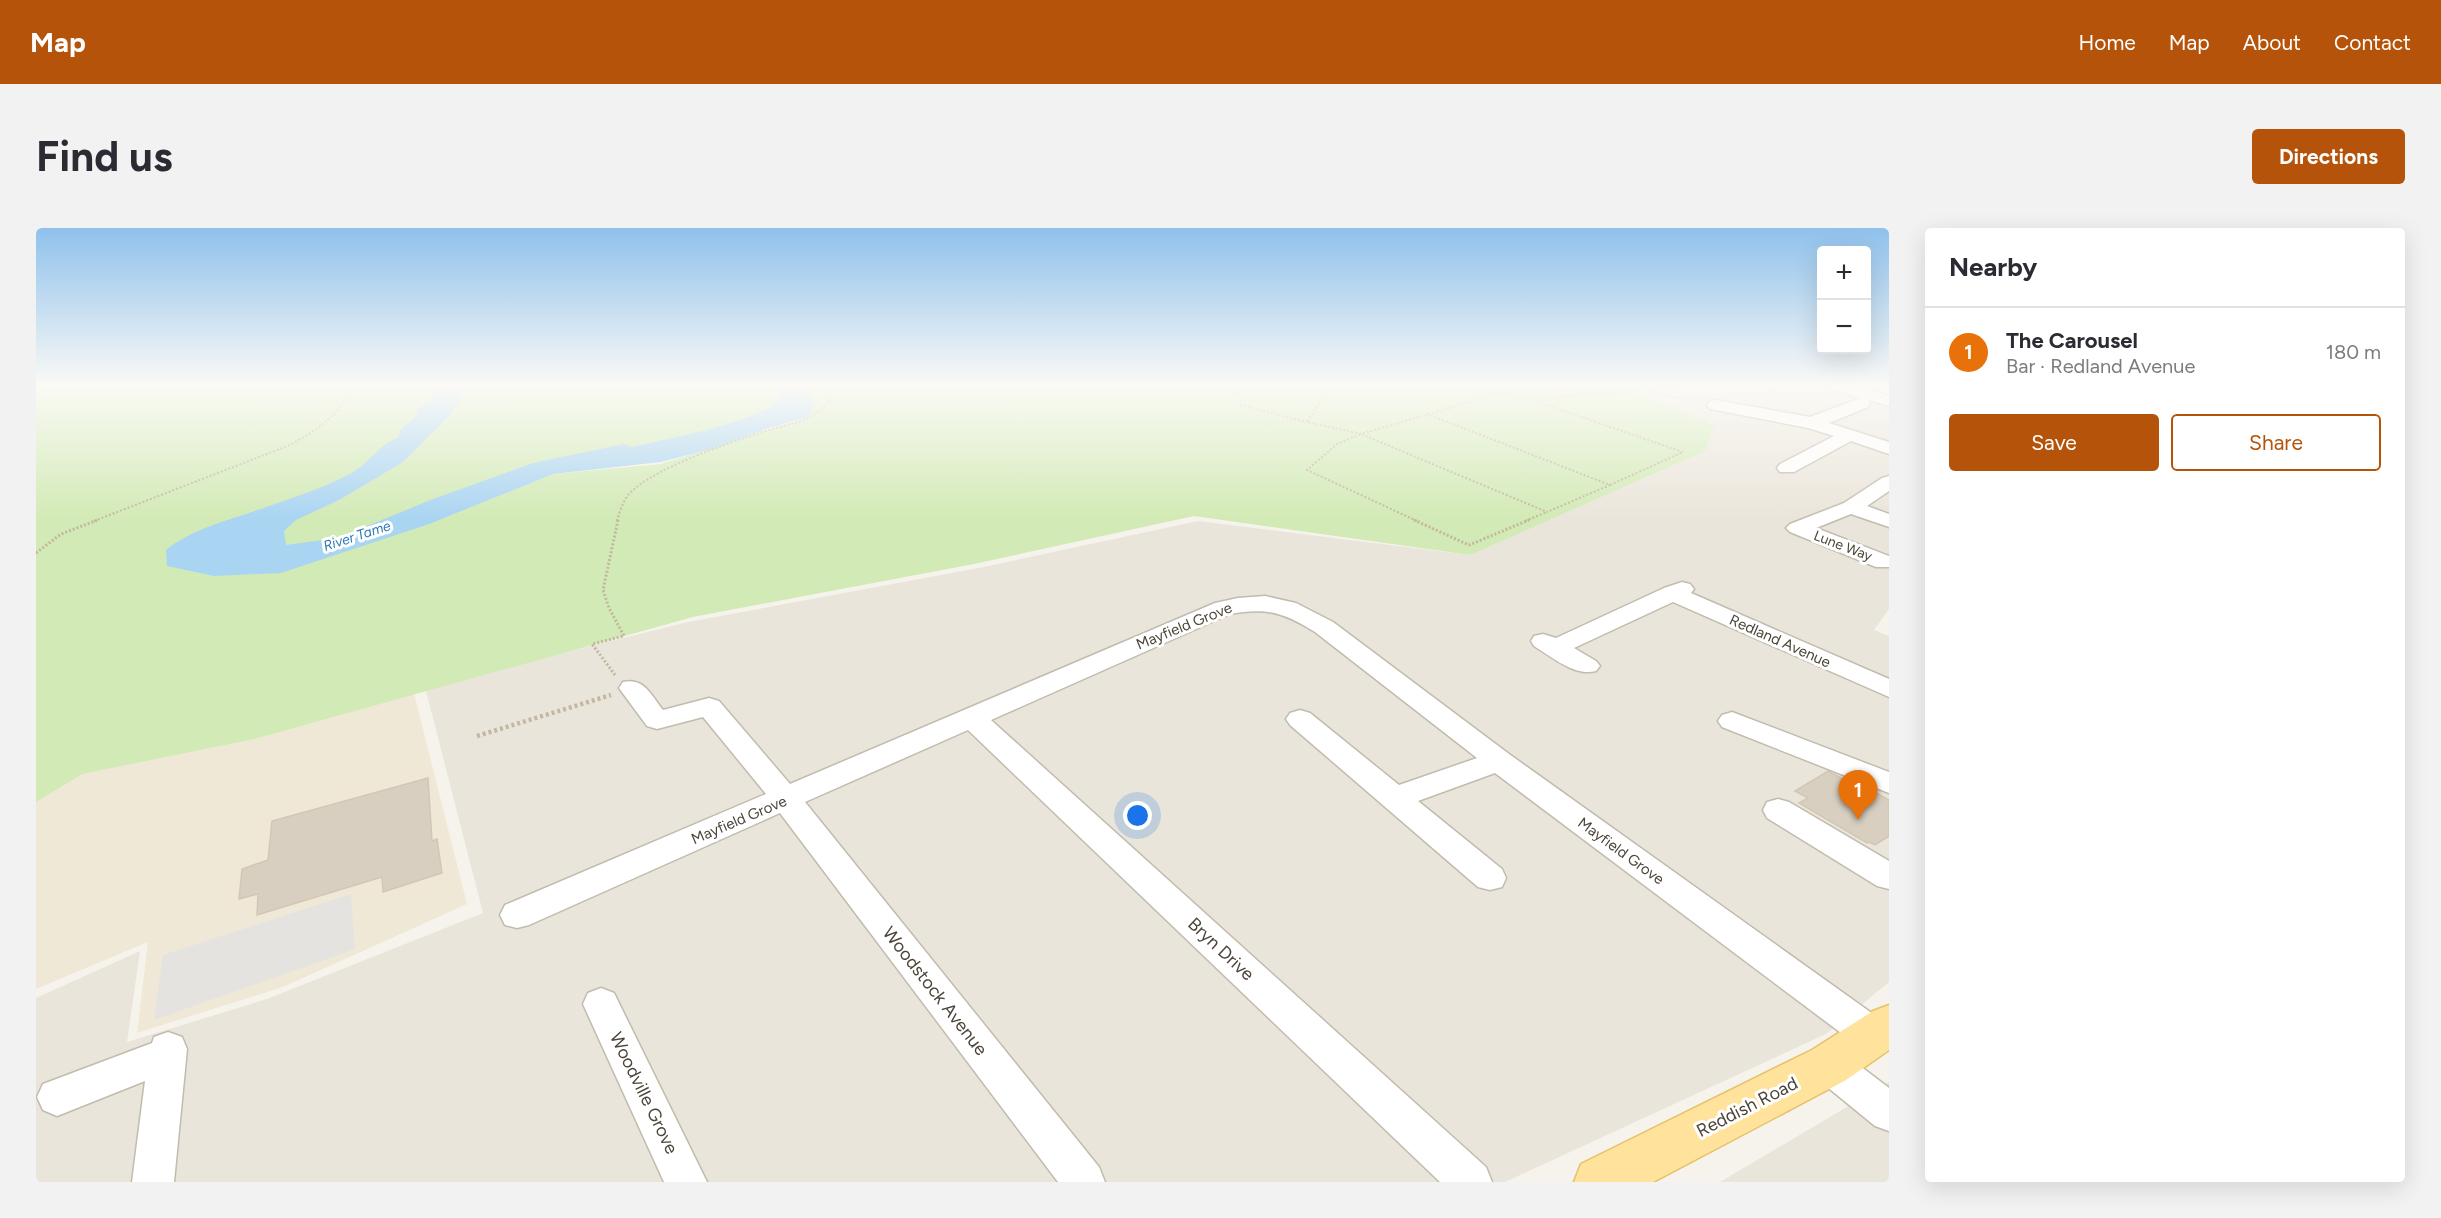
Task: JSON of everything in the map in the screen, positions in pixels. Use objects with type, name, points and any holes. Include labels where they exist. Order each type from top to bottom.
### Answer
[{"type":"main road","name":"Reddish Road","points":[[1600,1182],[1829,1065],[1882,1030]]},
{"type":"street","points":[[1835,431],[1889,448]]},
{"type":"street","points":[[1787,468],[1849,435]]},
{"type":"street","name":"Lune Way","points":[[1884,562],[1797,528],[1851,507],[1889,482]]},
{"type":"street","points":[[1851,507],[1889,521]]},
{"type":"street","name":"Redland Avenue","points":[[1587,666],[1547,644],[1677,591],[1889,689]]},
{"type":"street","name":"Mayfield Grove","points":[[517,915],[1223,608],[1250,602],[1274,603],[1302,613],[1324,627],[1499,761],[1882,1030]]},
{"type":"street","name":"Woodstock Avenue","points":[[632,688],[657,720],[709,707],[786,799],[1084,1182]]},
{"type":"street","name":"Bryn Drive","points":[[971,717],[1472,1182]]},
{"type":"street","points":[[1300,719],[1490,878]]},
{"type":"street","points":[[1732,721],[1889,783]]},
{"type":"street","points":[[1395,798],[1499,761]]},
{"type":"street","points":[[1778,810],[1889,878]]},
{"type":"street","name":"Woodville Grove","points":[[601,1005],[686,1182]]},
{"type":"street","points":[[57,1097],[168,1051],[153,1182]]},
{"type":"street","points":[[1829,1065],[1889,1112]]},
{"type":"path","points":[[36,553],[70,530],[290,445],[315,431]]},
{"type":"path","points":[[632,688],[615,676],[592,644],[624,636],[603,590],[619,514],[629,493],[643,482],[767,431]]},
{"type":"path","points":[[1346,431],[1362,434],[1547,512]]},
{"type":"path","points":[[1373,431],[1337,444],[1307,470],[1469,545],[1683,452],[1620,431]]},
{"type":"path","points":[[1470,431],[1611,484]]},
{"type":"path","points":[[477,736],[632,688]]},
{"type":"shaded area","points":[[1704,431],[1889,431],[1889,609],[1874,630],[1889,636],[1889,982],[1826,1034],[1505,1182],[36,1182],[36,998],[140,951],[127,1042],[267,999],[483,913],[425,687],[688,622],[984,567],[1198,521],[1470,555]]},
{"type":"shaded area","points":[[414,693],[467,904],[283,987],[137,1033],[148,942],[36,989],[36,794],[84,764]]},
{"type":"shaded area","points":[[351,894],[355,949],[154,1020],[163,955]]},
{"type":"shaded area","points":[[1889,1082],[1889,1182],[1720,1182]]},
{"type":"green space","points":[[36,431],[704,431],[632,447],[533,463],[553,474],[661,464],[765,431],[1712,431],[1705,451],[1470,555],[1194,516],[974,564],[693,617],[254,739],[82,774],[36,802]]},
{"type":"water","name":"River Tame","points":[[400,431],[434,431],[403,462],[339,500],[296,520],[284,531],[286,545],[338,538],[433,499],[533,463],[624,444],[632,447],[704,431],[762,431],[715,448],[661,462],[553,474],[429,524],[281,573],[214,576],[167,566],[166,550],[185,537],[336,481],[355,471],[385,445],[399,437]]},
{"type":"building","points":[[1828,771],[1854,785],[1859,783],[1889,800],[1889,836],[1875,845],[1867,843],[1799,803],[1808,798],[1795,791]]},
{"type":"building","points":[[428,778],[432,841],[437,839],[442,873],[383,892],[382,877],[257,915],[258,894],[239,899],[242,869],[268,860],[272,821]]},
{"type":"place","name":"The Carousel","points":[[1858,820]]}]
